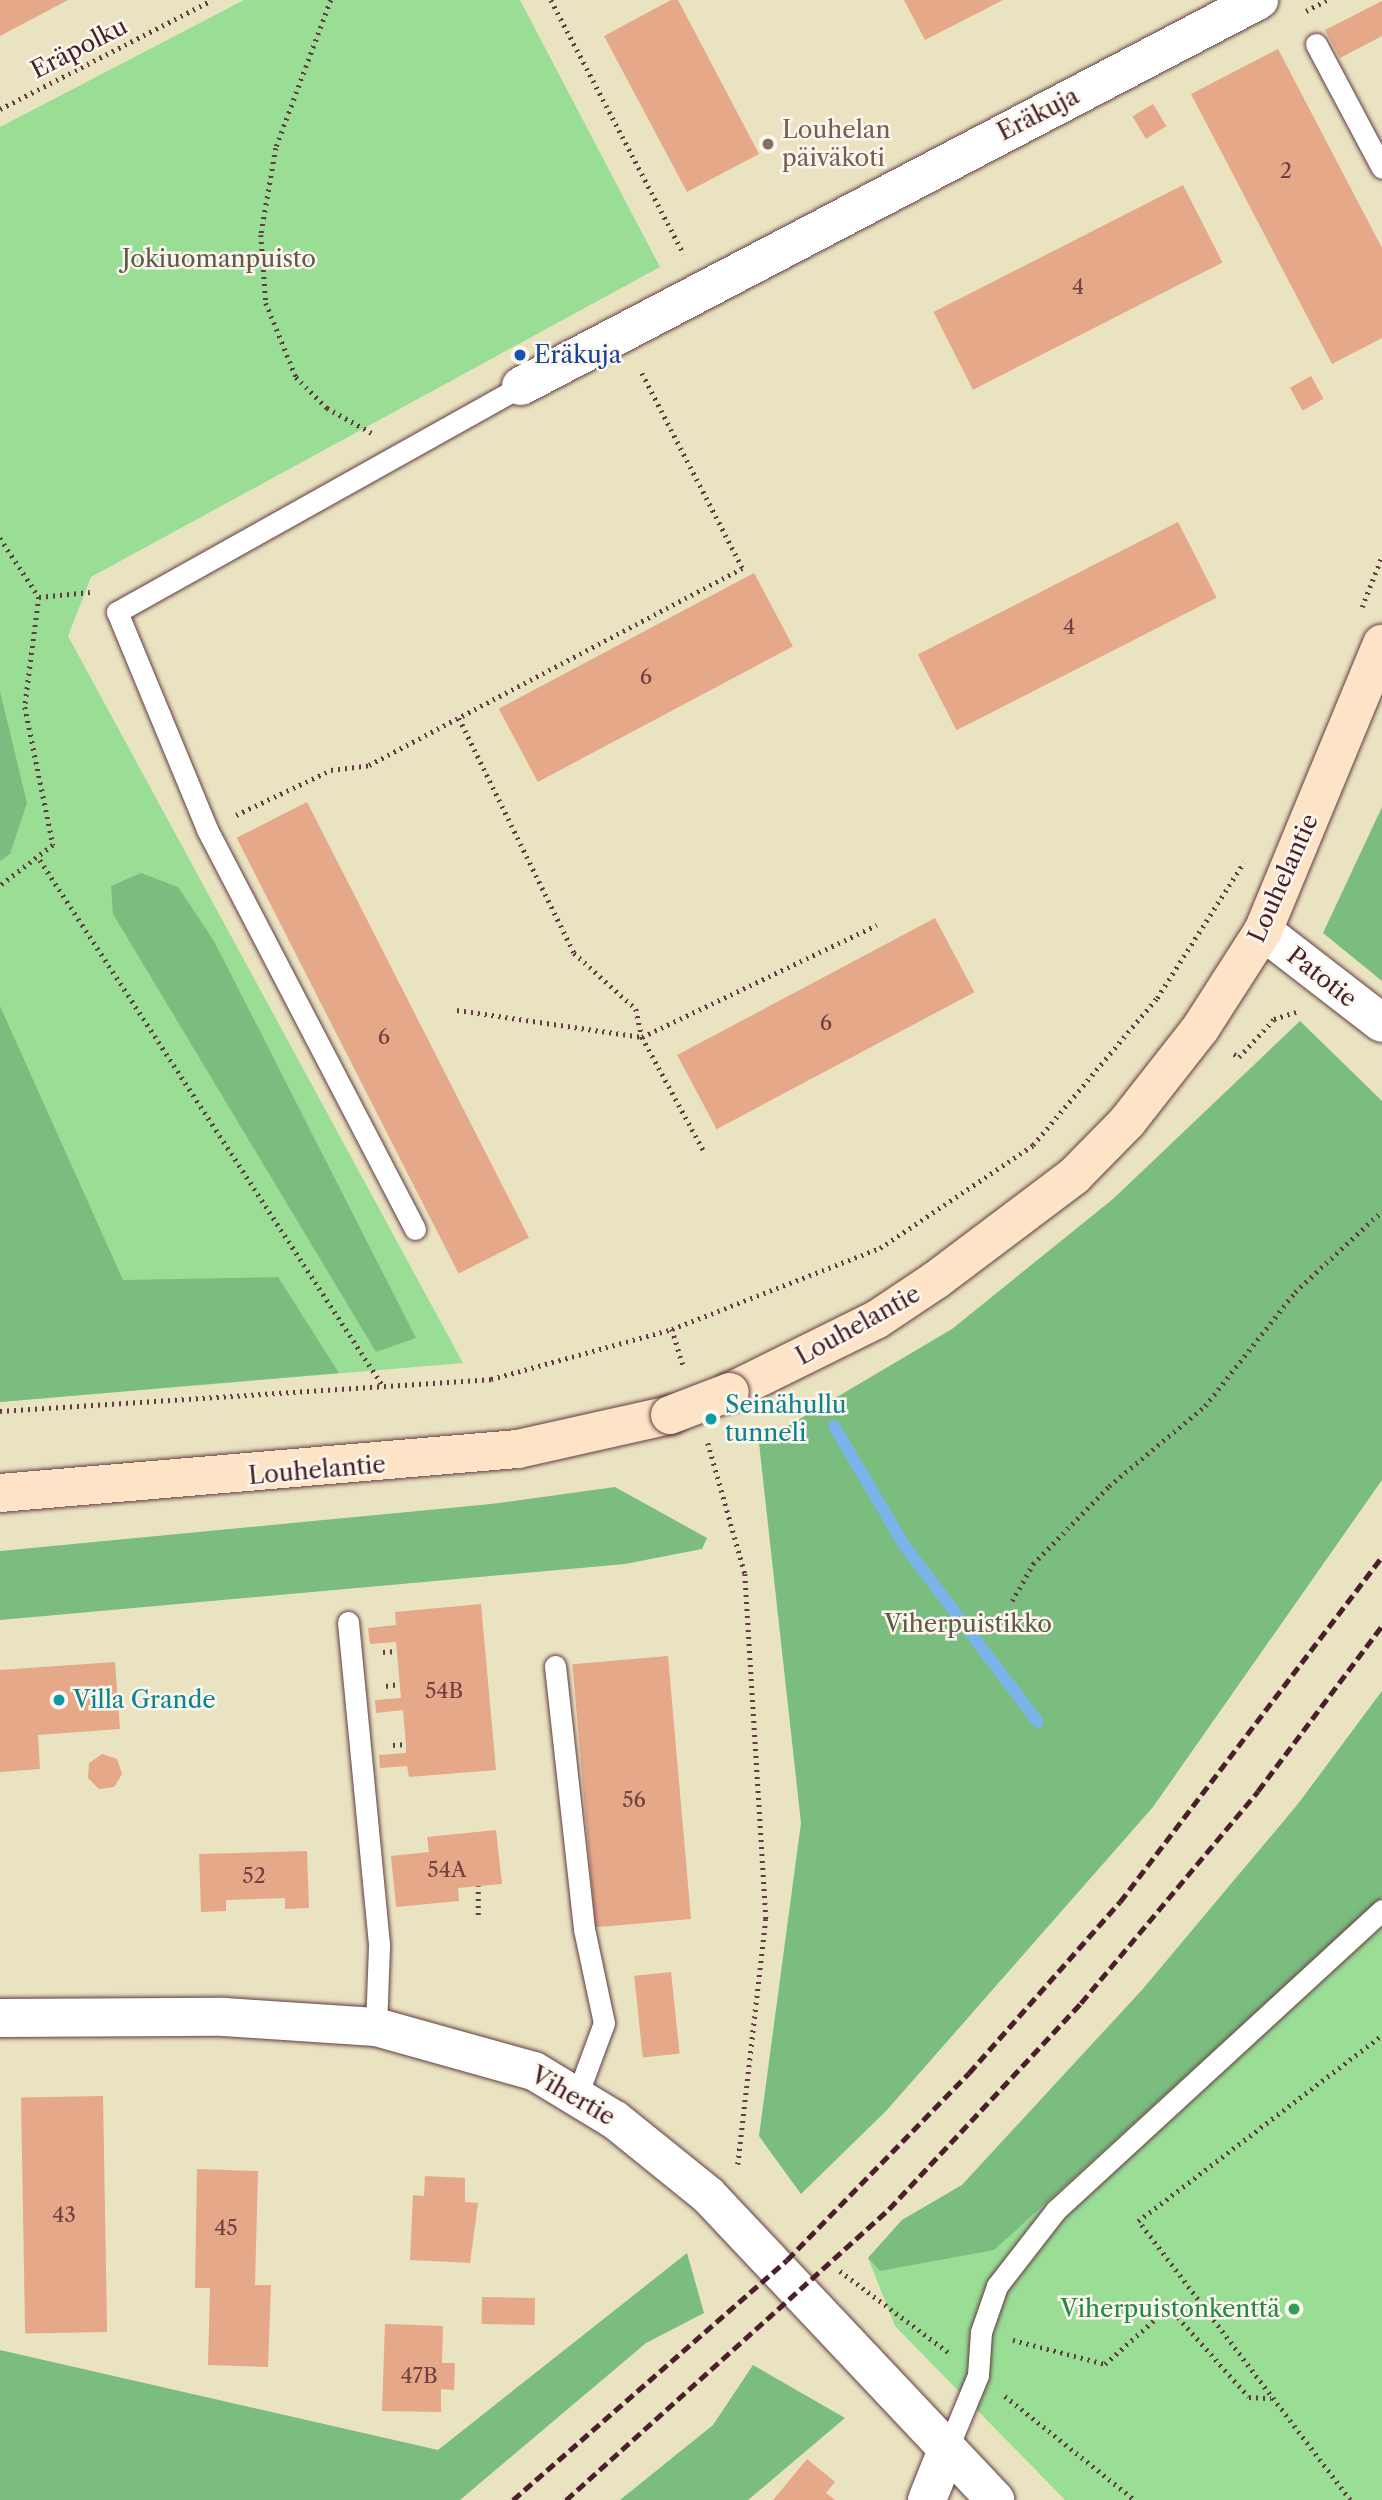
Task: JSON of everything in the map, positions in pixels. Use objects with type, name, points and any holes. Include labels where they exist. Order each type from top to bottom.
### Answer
[{"type":"main road","name":"Louhelantie","points":[[0,1493],[518,1450],[670,1415],[730,1392],[876,1320],[1007,1229],[1118,1131],[1200,1029],[1263,931],[1370,630]]},
{"type":"street","name":"Eräkuja","points":[[521,386],[1259,0]]},
{"type":"street","name":"Patotie","points":[[1263,931],[1382,1023]]},
{"type":"street","name":"Vihertie","points":[[0,2018],[212,2016],[376,2027],[491,2056],[578,2093],[708,2195],[995,2500]]},
{"type":"street","points":[[927,2500],[947,2450]]},
{"type":"lane","points":[[1316,44],[1382,168]]},
{"type":"lane","points":[[415,1229],[206,829],[117,612],[521,386]]},
{"type":"lane","points":[[348,1622],[379,1946],[376,2027]]},
{"type":"lane","points":[[555,1666],[584,1929],[604,2023],[578,2093]]},
{"type":"lane","points":[[947,2450],[978,2375],[981,2332],[997,2286],[1056,2210],[1382,1910]]},
{"type":"path","name":"Eräpolku","points":[[0,109],[212,0]]},
{"type":"path","points":[[331,0],[276,148],[261,235],[266,303],[296,376],[327,408],[373,433]]},
{"type":"path","points":[[551,0],[689,265]]},
{"type":"path","points":[[1300,14],[1327,0]]},
{"type":"path","points":[[206,829],[331,770],[369,765],[742,568],[638,365],[646,360]]},
{"type":"path","points":[[0,538],[39,597],[25,706],[53,845],[40,860],[0,886]]},
{"type":"path","points":[[1370,630],[1382,556]]},
{"type":"path","points":[[459,718],[574,953],[636,1009],[642,1037],[705,1153]]},
{"type":"path","points":[[0,1411],[491,1379],[672,1329],[880,1248],[1033,1145],[1157,998],[1249,855]]},
{"type":"path","points":[[40,860],[383,1386]]},
{"type":"path","points":[[457,1010],[642,1037],[877,925]]},
{"type":"path","points":[[1200,1029],[1239,1057],[1274,1019],[1303,1008]]},
{"type":"path","points":[[1012,1601],[1033,1563],[1109,1486],[1205,1406],[1295,1292],[1382,1211]]},
{"type":"path","points":[[672,1329],[686,1373]]},
{"type":"path","points":[[705,1436],[745,1574],[766,1919],[735,2160],[743,2169]]},
{"type":"path","points":[[478,1886],[478,1915]]},
{"type":"path","points":[[1350,2500],[1138,2221],[1382,2035]]},
{"type":"path","points":[[835,2267],[868,2291]]},
{"type":"path","points":[[981,2332],[1105,2364],[1169,2307],[1249,2397],[1272,2398]]},
{"type":"green space","name":"Jokiuomanpuisto","points":[[244,0],[520,0],[660,267],[91,577],[68,636],[463,1363],[0,1402],[0,127]]},
{"type":"green space","points":[[0,691],[27,803],[10,854],[0,861]]},
{"type":"green space","points":[[1382,807],[1382,981],[1323,933]]},
{"type":"green space","points":[[141,873],[178,887],[214,941],[416,1338],[376,1352],[113,914],[111,886]]},
{"type":"green space","points":[[0,1006],[123,1280],[278,1277],[339,1373],[0,1402]]},
{"type":"green space","name":"Viherpuistikko","points":[[1300,1021],[1382,1101],[1382,1480],[1153,1807],[887,2110],[801,2194],[759,2136],[801,1823],[759,1443],[952,1329],[1113,1199]]},
{"type":"green space","points":[[615,1487],[707,1538],[702,1549],[625,1564],[0,1620],[0,1551],[491,1504]]},
{"type":"green space","points":[[1382,1691],[1382,2500],[1065,2500],[895,2326],[868,2258],[902,2220],[962,2185],[1142,1990],[1298,1804]]},
{"type":"green space","points":[[1382,1691],[1382,1897],[994,2250],[880,2271],[868,2258],[902,2220],[962,2185],[1142,1990],[1298,1804]]},
{"type":"green space","points":[[687,2253],[704,2313],[646,2343],[460,2500],[0,2500],[0,2350],[438,2450]]},
{"type":"green space","points":[[753,2365],[845,2418],[748,2500],[620,2500],[713,2425]]},
{"type":"building","points":[[0,0],[68,0],[0,36]]},
{"type":"building","points":[[671,0],[678,0],[759,154],[687,192],[604,36]]},
{"type":"building","points":[[904,0],[1003,0],[925,40]]},
{"type":"building","points":[[1382,1],[1382,36],[1340,58],[1325,30]]},
{"type":"building","points":[[1278,49],[1382,248],[1382,338],[1332,364],[1191,94]]},
{"type":"building","points":[[1153,104],[1166,126],[1146,139],[1132,116]]},
{"type":"building","points":[[1183,185],[1222,263],[973,390],[934,312]]},
{"type":"building","points":[[1311,376],[1324,399],[1303,410],[1290,388]]},
{"type":"building","points":[[1178,522],[1217,598],[956,730],[918,655]]},
{"type":"building","points":[[754,573],[793,646],[538,782],[499,709]]},
{"type":"building","points":[[307,802],[529,1238],[459,1274],[237,838]]},
{"type":"building","points":[[935,918],[974,992],[717,1129],[677,1055]]},
{"type":"building","points":[[481,1604],[496,1770],[409,1777],[407,1766],[380,1768],[379,1755],[406,1753],[406,1744],[403,1710],[376,1713],[375,1700],[401,1698],[396,1642],[370,1644],[368,1628],[396,1625],[395,1612]]},
{"type":"building","points":[[668,1656],[691,1919],[595,1927],[572,1664]]},
{"type":"building","name":"Villa Grande","points":[[115,1662],[120,1729],[38,1735],[40,1769],[0,1772],[0,1670]]},
{"type":"building","points":[[102,1754],[117,1759],[122,1774],[114,1787],[99,1789],[88,1778],[89,1763]]},
{"type":"building","points":[[496,1830],[502,1884],[458,1888],[459,1901],[396,1907],[391,1856],[429,1852],[427,1837]]},
{"type":"building","points":[[307,1851],[309,1908],[285,1909],[285,1898],[226,1900],[226,1911],[201,1912],[199,1854]]},
{"type":"building","points":[[671,1972],[680,2054],[643,2057],[634,1976]]},
{"type":"building","points":[[103,2096],[107,2332],[25,2333],[21,2097]]},
{"type":"building","points":[[197,2169],[258,2171],[255,2285],[271,2285],[268,2367],[208,2365],[210,2288],[195,2288]]},
{"type":"building","points":[[425,2176],[465,2178],[465,2202],[478,2203],[470,2263],[410,2260],[413,2195],[424,2196]]},
{"type":"building","points":[[482,2297],[535,2298],[535,2325],[482,2324]]},
{"type":"building","points":[[385,2324],[443,2326],[442,2363],[455,2363],[454,2390],[441,2389],[441,2412],[382,2411]]},
{"type":"building","points":[[807,2459],[835,2482],[826,2493],[835,2500],[773,2500]]},
{"type":"waterway","points":[[834,1426],[904,1545],[1038,1722]]},
{"type":"railway","points":[[513,2500],[787,2260],[969,2073],[1120,1902],[1382,1557]]},
{"type":"railway","points":[[566,2500],[889,2209],[1081,2003],[1258,1791],[1382,1626]]},
{"type":"place","name":"Louhelan päiväkoti","points":[[768,144]]},
{"type":"place","name":"Eräkuja","points":[[520,355]]},
{"type":"place","name":"Seinähullu tunneli","points":[[711,1419]]},
{"type":"place","name":"Villa Grande","points":[[59,1700]]},
{"type":"place","name":"Viherpuistonkenttä","points":[[1294,2309]]}]
